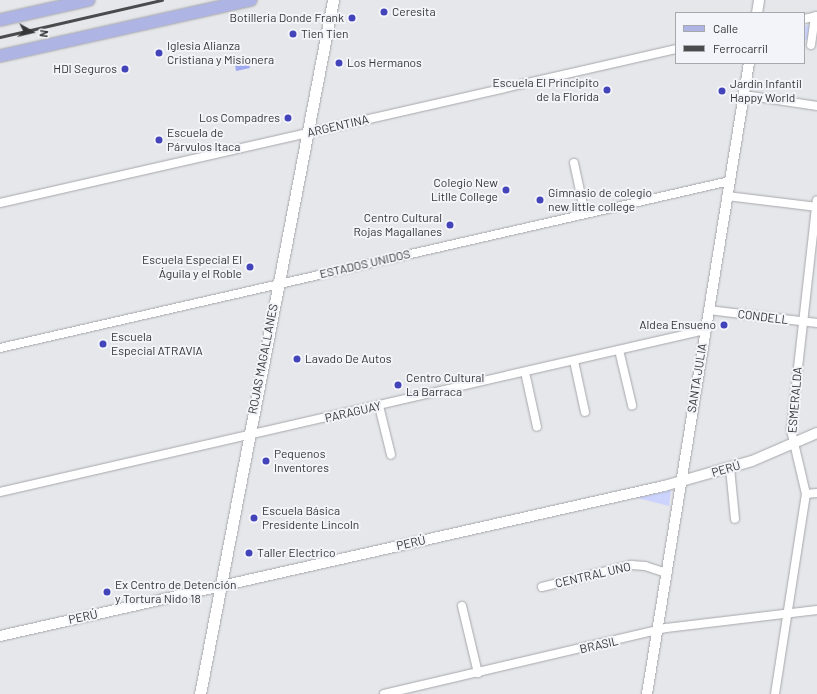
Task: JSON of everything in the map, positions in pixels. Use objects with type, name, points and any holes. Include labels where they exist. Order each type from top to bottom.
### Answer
[{"type":"main road","points":[[0,20],[89,0]]},
{"type":"main road","points":[[0,56],[251,0]]},
{"type":"main road","name":"ROJAS MAGALLANES","points":[[326,0],[326,24]]},
{"type":"main road","name":"ROJAS MAGALLANES","points":[[200,694],[326,24],[332,0]]},
{"type":"street","points":[[757,12],[759,0]]},
{"type":"street","points":[[805,19],[816,16],[811,45]]},
{"type":"street","name":"ARGENTINA","points":[[0,203],[675,49]]},
{"type":"street","name":"SANTA JULIA","points":[[647,694],[749,64]]},
{"type":"street","points":[[744,95],[817,106]]},
{"type":"street","points":[[574,163],[585,214]]},
{"type":"street","name":"ESTADOS UNIDOS","points":[[0,348],[730,181]]},
{"type":"street","points":[[727,196],[817,204]]},
{"type":"street","name":"ESMERALDA","points":[[775,694],[806,494],[792,443],[791,430],[817,204]]},
{"type":"street","name":"CONDELL","points":[[708,310],[817,323]]},
{"type":"street","name":"PARAGUAY","points":[[0,492],[705,330]]},
{"type":"street","points":[[619,350],[632,405]]},
{"type":"street","points":[[574,361],[585,412]]},
{"type":"street","points":[[525,372],[537,427]]},
{"type":"street","points":[[379,406],[391,455]]},
{"type":"street","name":"PERÚ","points":[[0,636],[681,481],[730,468],[817,433]]},
{"type":"street","points":[[730,468],[734,519]]},
{"type":"street","points":[[806,494],[817,493]]},
{"type":"street","name":"CENTRAL UNO","points":[[542,586],[631,565],[645,566],[667,573]]},
{"type":"street","points":[[462,606],[478,673]]},
{"type":"street","name":"BRASIL","points":[[384,694],[657,631],[817,610]]},
{"type":"shaded area","points":[[812,24],[810,39],[805,40],[805,26]]},
{"type":"shaded area","points":[[671,490],[669,506],[637,498]]},
{"type":"water","points":[[248,61],[250,68],[236,71],[235,64]]},
{"type":"railway","points":[[0,37],[162,0]]},
{"type":"place","name":"Ceresita","points":[[384,12]]},
{"type":"place","name":"Botilleria Donde Frank","points":[[352,18]]},
{"type":"place","name":"Tien Tien","points":[[293,34]]},
{"type":"place","name":"Iglesia Alianza Cristiana y Misionera","points":[[159,53]]},
{"type":"place","name":"Los Hermanos","points":[[339,63]]},
{"type":"place","name":"HDI Seguros","points":[[125,69]]},
{"type":"place","name":"Escuela El Principito de la Florida","points":[[607,90]]},
{"type":"place","name":"Jardín Infantil Happy World","points":[[722,91]]},
{"type":"place","name":"Los Compadres","points":[[288,118]]},
{"type":"place","name":"Escuela de Párvulos Itaca","points":[[159,140]]},
{"type":"place","name":"Colegio New Litlle College","points":[[506,190]]},
{"type":"place","name":"Gimnasio de colegio new little college","points":[[540,200]]},
{"type":"place","name":"Centro Cultural Rojas Magallanes","points":[[450,225]]},
{"type":"place","name":"Escuela Especial El Águila y el Roble","points":[[250,267]]},
{"type":"place","name":"Aldea Ensueno","points":[[724,325]]},
{"type":"place","name":"Escuela Especial ATRAVIA","points":[[103,344]]},
{"type":"place","name":"Lavado De Autos","points":[[297,359]]},
{"type":"place","name":"Centro Cultural La Barraca","points":[[398,385]]},
{"type":"place","name":"Pequenos Inventores","points":[[266,461]]},
{"type":"place","name":"Escuela Básica Presidente Lincoln","points":[[254,518]]},
{"type":"place","name":"Taller Electrico","points":[[249,553]]},
{"type":"place","name":"Ex Centro de Detención y Tortura Nido 18","points":[[107,592]]}]
